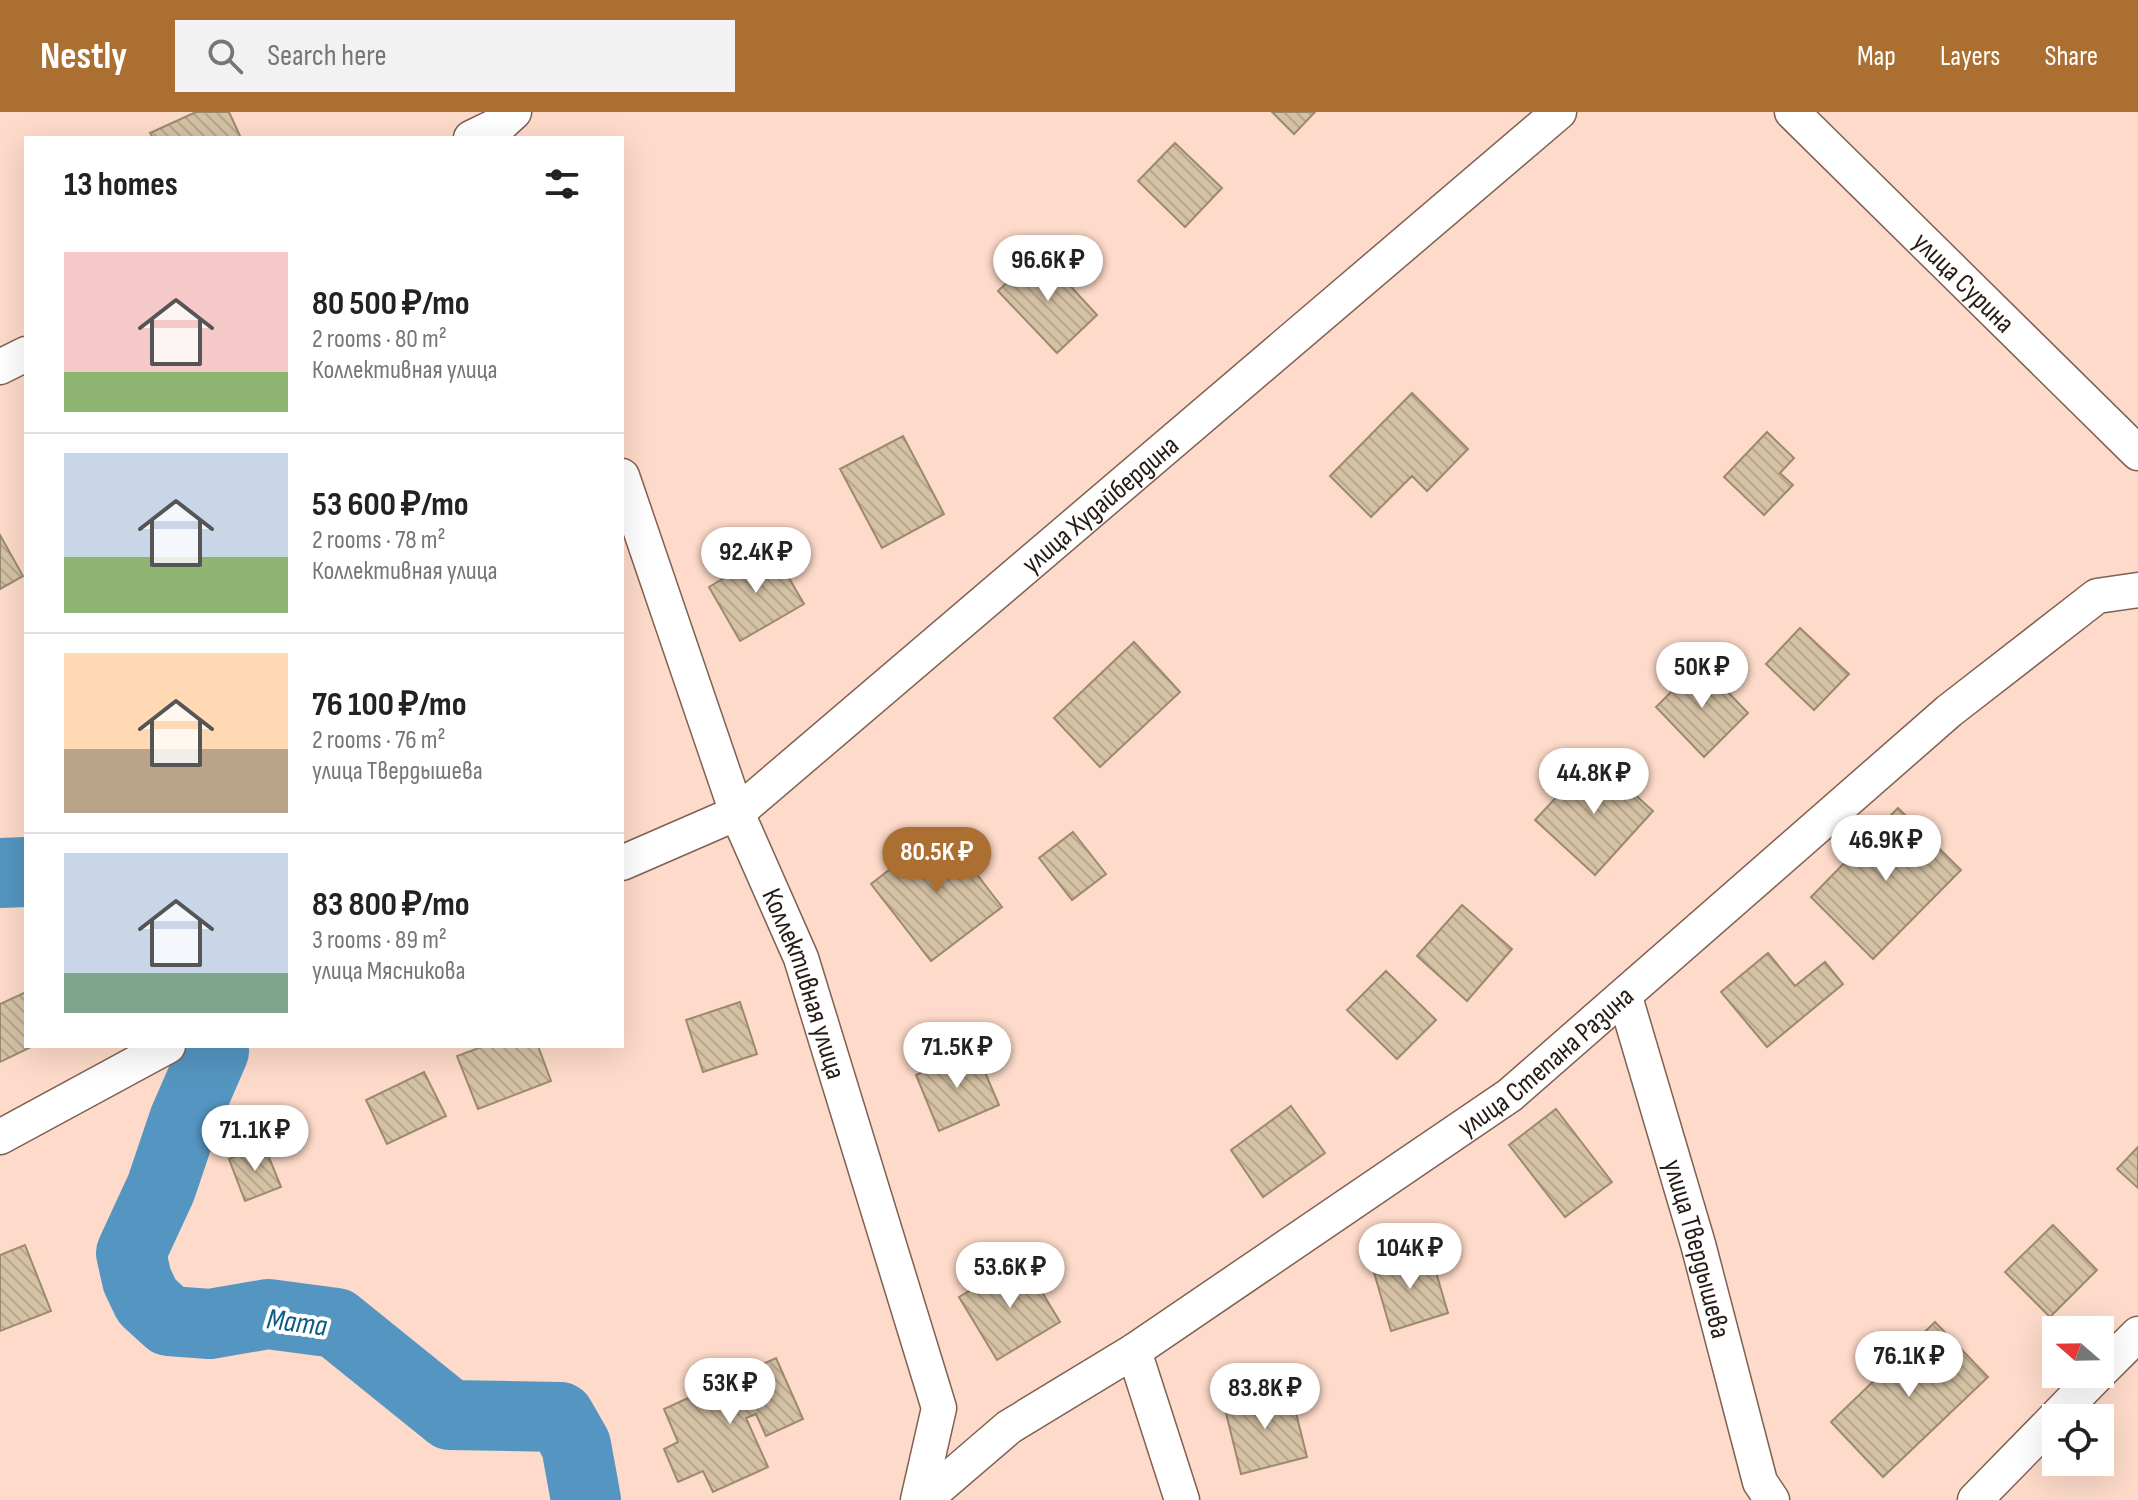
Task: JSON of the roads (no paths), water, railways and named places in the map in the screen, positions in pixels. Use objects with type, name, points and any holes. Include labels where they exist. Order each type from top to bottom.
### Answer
[{"type":"street","name":"улица Худайбердина","points":[[624,862],[737,813],[1559,112]]},
{"type":"street","name":"улица Сурина","points":[[1792,112],[2138,453]]},
{"type":"street","points":[[475,136],[505,121]]},
{"type":"street","points":[[0,367],[24,355]]},
{"type":"street","name":"Коллективная улица","points":[[624,482],[737,813],[801,958],[939,1408],[921,1500]]},
{"type":"street","name":"улица Степана Разина","points":[[921,1500],[1009,1427],[1134,1351],[1510,1095],[1949,711],[2097,596],[2138,590]]},
{"type":"street","name":"улица Твердышева","points":[[1625,997],[1698,1244],[1760,1482],[1772,1500]]},
{"type":"street","points":[[0,1137],[164,1048]]},
{"type":"street","points":[[2114,1358],[2138,1334]]},
{"type":"street","points":[[1134,1351],[1182,1500]]},
{"type":"street","points":[[1975,1500],[2084,1388]]},
{"type":"waterway","name":"Мата","points":[[0,873],[24,872]]},
{"type":"waterway","name":"Мата","points":[[213,1048],[161,1188],[131,1253],[137,1280],[147,1301],[169,1321],[210,1324],[268,1314],[336,1323],[450,1415],[560,1417],[576,1445],[586,1500]]}]
